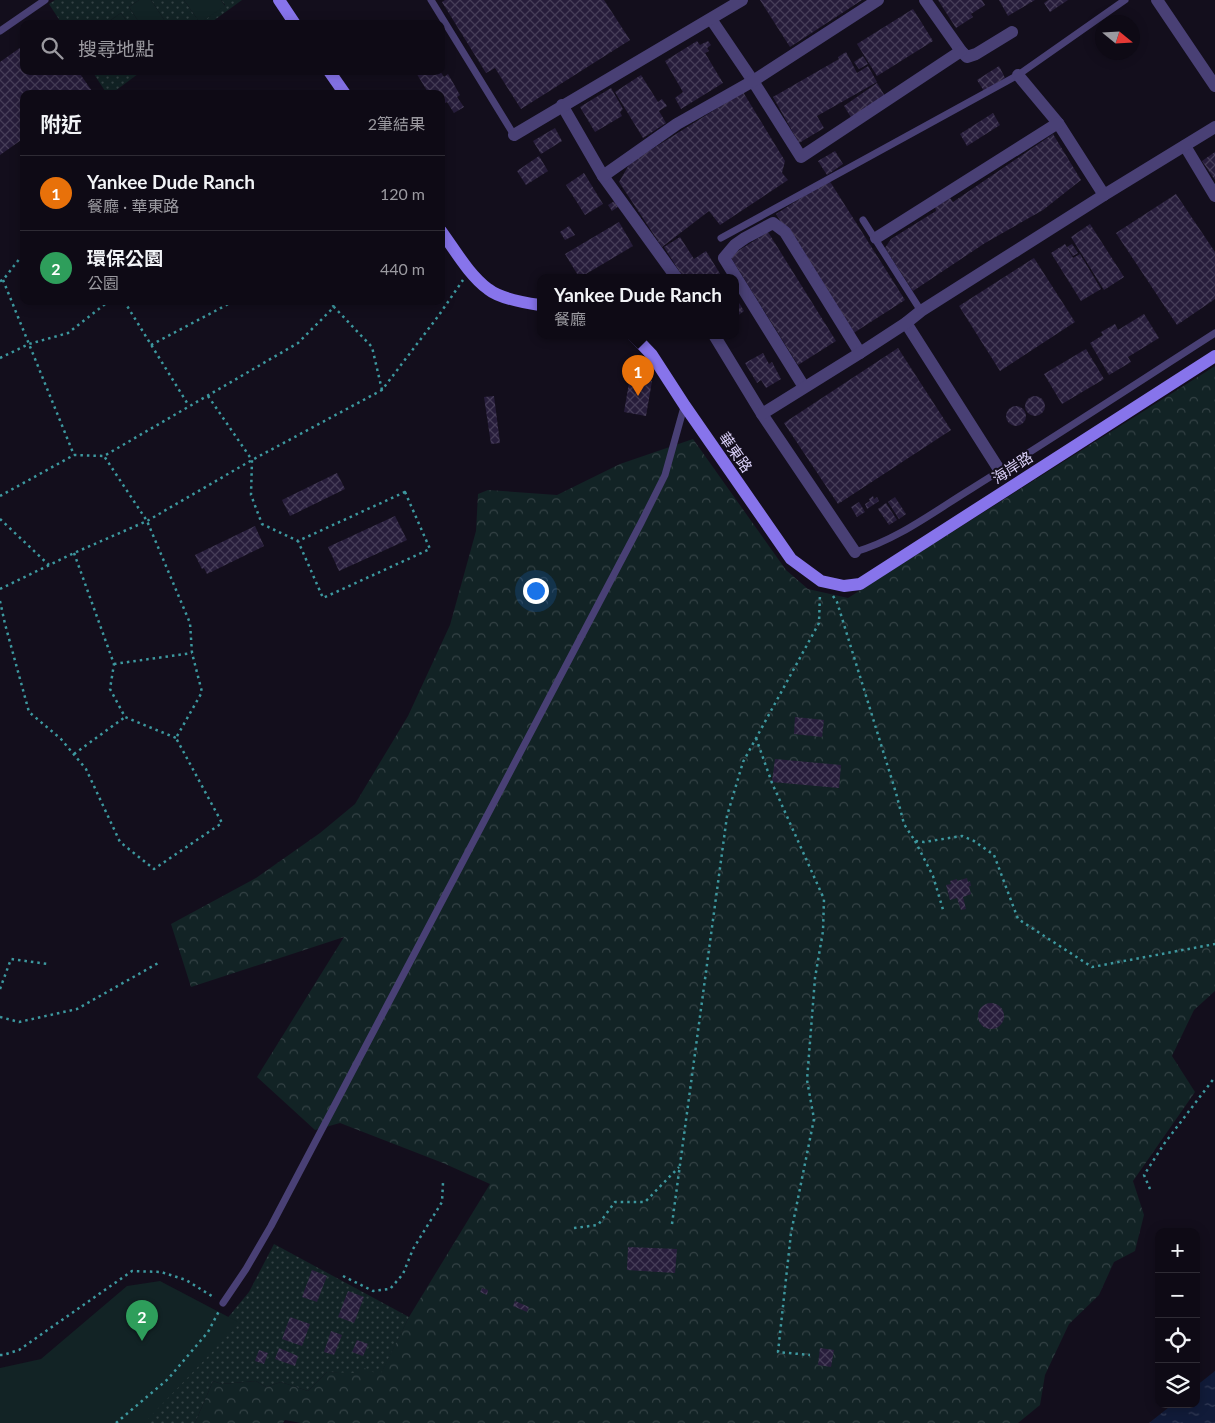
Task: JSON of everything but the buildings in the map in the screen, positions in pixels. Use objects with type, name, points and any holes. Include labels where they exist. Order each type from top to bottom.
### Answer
[{"type":"main road","points":[[279,0],[292,20]]},
{"type":"main road","points":[[332,75],[342,90]]},
{"type":"main road","points":[[445,237],[469,270],[489,290],[519,302],[537,305]]},
{"type":"main road","name":"華東路","points":[[637,339],[652,355],[791,559],[821,581]]},
{"type":"main road","name":"海岸路","points":[[821,581],[844,586],[860,584],[1215,356]]},
{"type":"street","points":[[514,135],[742,0]]},
{"type":"street","points":[[603,176],[677,124],[753,81],[878,0]]},
{"type":"street","points":[[925,0],[967,58],[1012,32]]},
{"type":"street","points":[[1157,0],[1215,86]]},
{"type":"street","points":[[711,19],[801,157],[961,51]]},
{"type":"street","points":[[1018,75],[1058,123],[1104,195]]},
{"type":"street","points":[[562,106],[603,176],[674,274]]},
{"type":"street","points":[[876,238],[1058,123]]},
{"type":"street","points":[[762,414],[1104,195],[1215,127]]},
{"type":"street","points":[[1185,146],[1215,196]]},
{"type":"street","points":[[734,274],[724,258],[745,238],[773,223],[785,232],[860,353]]},
{"type":"street","points":[[739,282],[804,387]]},
{"type":"street","points":[[906,323],[1000,471]]},
{"type":"street","points":[[716,339],[762,414],[855,552]]},
{"type":"lane","points":[[0,31],[45,0]]},
{"type":"lane","points":[[431,0],[443,20]]},
{"type":"lane","points":[[721,238],[1018,75],[1125,0]]},
{"type":"lane","points":[[445,23],[514,135]]},
{"type":"lane","points":[[863,220],[921,311]]},
{"type":"lane","points":[[855,552],[870,548],[904,530],[1000,471],[1215,333]]},
{"type":"lane","points":[[223,1303],[246,1269],[270,1226],[641,523],[665,475],[685,406]]},
{"type":"path","points":[[20,258],[1,280],[74,455]]},
{"type":"path","points":[[0,589],[146,521],[252,460],[382,390],[439,315],[469,270]]},
{"type":"path","points":[[0,358],[28,344],[68,333],[104,305]]},
{"type":"path","points":[[126,305],[189,406]]},
{"type":"path","points":[[151,345],[226,305]]},
{"type":"path","points":[[0,496],[74,455],[104,456],[298,343],[334,307],[372,347],[382,390]]},
{"type":"path","points":[[208,396],[252,460],[250,495],[262,524],[298,541],[323,598],[430,549],[405,492],[298,541]]},
{"type":"path","points":[[104,456],[146,521],[190,622],[192,654],[202,692],[176,738]]},
{"type":"path","points":[[0,518],[49,565]]},
{"type":"path","points":[[0,601],[29,712],[61,739],[86,769],[120,842],[154,869],[222,823],[176,738],[125,717],[110,690],[114,664],[74,553]]},
{"type":"path","points":[[672,1224],[727,816],[743,762],[819,623],[821,581]]},
{"type":"path","points":[[821,581],[837,602],[904,824],[915,841],[932,876],[944,913]]},
{"type":"path","points":[[114,664],[192,654]]},
{"type":"path","points":[[74,754],[125,717]]},
{"type":"path","points":[[756,738],[772,783],[824,899],[823,931],[815,978],[807,1080],[814,1119],[791,1233],[778,1352],[810,1355]]},
{"type":"path","points":[[915,841],[924,842],[962,836],[974,841],[994,855],[1018,919],[1092,967],[1215,944]]},
{"type":"path","points":[[0,989],[11,959],[48,964]]},
{"type":"path","points":[[0,1016],[20,1022],[77,1009],[160,962]]},
{"type":"path","points":[[1150,1190],[1144,1175],[1164,1144],[1215,1076]]},
{"type":"path","points":[[574,1228],[598,1225],[615,1202],[645,1202],[680,1166]]},
{"type":"path","points":[[343,1276],[373,1291],[390,1289],[403,1274],[413,1248],[442,1202],[443,1183]]},
{"type":"path","points":[[0,1355],[19,1350],[132,1271],[161,1272],[186,1280],[223,1303],[208,1332],[168,1379],[116,1423]]},
{"type":"green space","points":[[55,0],[139,0],[129,7],[137,20],[126,20],[121,13],[111,20],[59,20],[49,4]]},
{"type":"green space","points":[[139,0],[151,0],[164,20],[137,20],[129,7]]},
{"type":"green space","points":[[151,0],[184,0],[198,20],[164,20]]},
{"type":"green space","points":[[184,0],[221,0],[225,6],[204,20],[198,20]]},
{"type":"green space","points":[[221,0],[242,0],[214,20],[204,20],[225,5]]},
{"type":"green space","points":[[121,13],[126,20],[111,20]]},
{"type":"green space","points":[[95,75],[137,75],[116,90],[104,90]]},
{"type":"green space","points":[[1215,366],[1215,991],[1194,1010],[1172,1056],[1195,1092],[1133,1181],[1144,1215],[1135,1251],[1114,1262],[1099,1295],[1069,1324],[1045,1375],[1040,1405],[1018,1423],[301,1423],[285,1420],[283,1423],[195,1423],[213,1381],[222,1384],[256,1381],[266,1387],[281,1382],[308,1391],[327,1372],[355,1373],[362,1367],[380,1375],[409,1317],[490,1184],[443,1163],[340,1123],[315,1130],[257,1077],[344,937],[191,987],[171,924],[256,878],[320,833],[355,804],[408,716],[450,625],[476,531],[478,494],[488,490],[557,495],[620,464],[693,439],[786,570],[808,589],[848,598]]},
{"type":"green space","points":[[274,1244],[409,1317],[380,1376],[327,1372],[308,1391],[281,1382],[266,1387],[256,1381],[222,1384],[213,1381],[195,1423],[128,1423],[172,1385],[249,1292]]},
{"type":"green space","points":[[160,1281],[240,1323],[144,1423],[0,1423],[0,1368],[41,1359],[127,1286]]},
{"type":"water","points":[[1215,1371],[1215,1423],[1149,1423],[1168,1408],[1200,1408],[1200,1383]]},
{"type":"place","name":"Yankee Dude Ranch","points":[[638,396]]},
{"type":"place","name":"環保公園","points":[[142,1341]]}]
